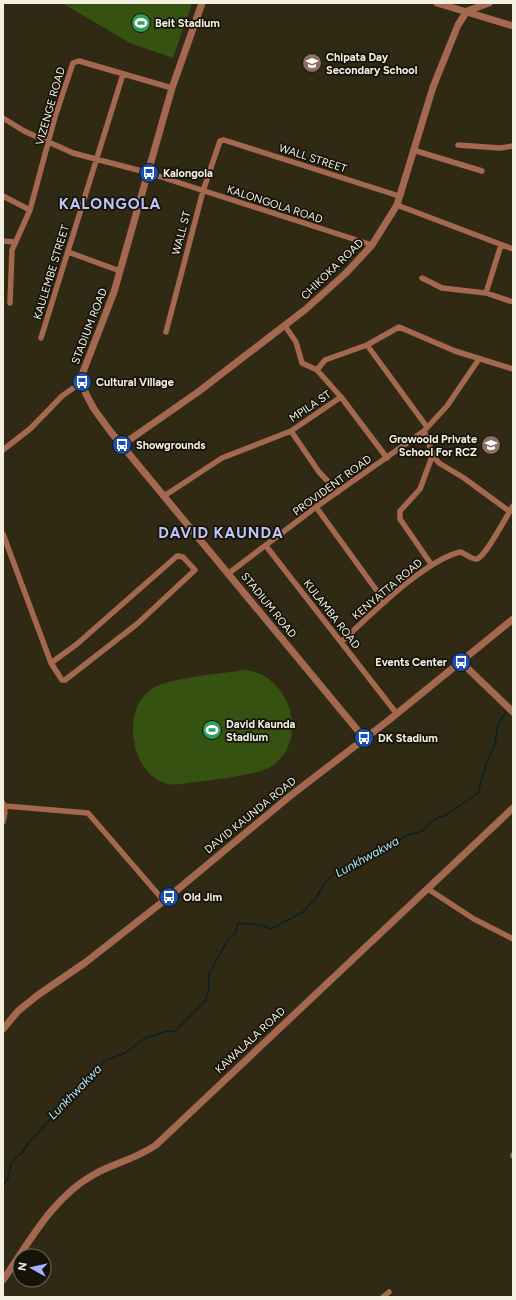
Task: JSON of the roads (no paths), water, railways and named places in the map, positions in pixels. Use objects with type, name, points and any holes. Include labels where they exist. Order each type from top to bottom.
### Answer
[{"type":"street","name":"STADIUM ROAD","points":[[202,3],[172,88],[120,271],[106,314],[87,358],[82,382],[94,409],[122,445],[364,738]]},
{"type":"street","points":[[437,3],[513,26]]},
{"type":"street","points":[[468,12],[489,3]]},
{"type":"street","name":"CHIKOKA ROAD","points":[[122,445],[198,392],[284,326],[346,273],[372,245],[397,205],[433,88],[458,25],[468,12]]},
{"type":"street","name":"VIZENGE ROAD","points":[[10,303],[10,258],[14,242],[30,210],[55,117],[73,63],[79,60],[172,88]]},
{"type":"street","name":"KAULEMBE STREET","points":[[40,338],[68,252],[122,74]]},
{"type":"street","name":"KALONGOLA ROAD","points":[[3,118],[24,131],[73,153],[149,173],[372,245]]},
{"type":"street","name":"WALL STREET","points":[[220,141],[224,140],[399,196]]},
{"type":"street","name":"WALL ST","points":[[166,332],[203,191],[220,141]]},
{"type":"street","points":[[458,145],[500,148],[513,146]]},
{"type":"street","points":[[413,150],[482,171]]},
{"type":"street","points":[[3,196],[30,210]]},
{"type":"street","points":[[397,205],[501,246],[513,249]]},
{"type":"street","points":[[3,241],[14,242]]},
{"type":"street","points":[[486,293],[501,246]]},
{"type":"street","points":[[68,252],[120,271]]},
{"type":"street","points":[[422,278],[442,288],[486,293],[513,302]]},
{"type":"street","points":[[284,326],[296,342],[302,363],[317,370],[341,397],[387,458]]},
{"type":"street","points":[[317,370],[325,360],[366,345],[399,327],[430,342],[513,369]]},
{"type":"street","points":[[366,345],[425,429],[433,454],[439,463],[511,508]]},
{"type":"street","name":"PROVIDENT ROAD","points":[[229,573],[316,507],[387,458],[425,429],[447,406],[480,359]]},
{"type":"street","points":[[3,450],[31,428],[62,396],[82,382]]},
{"type":"street","name":"MPILA ST","points":[[164,496],[222,458],[291,431],[341,397]]},
{"type":"street","points":[[291,431],[320,472],[338,492]]},
{"type":"street","points":[[432,564],[400,519],[399,515],[400,511],[420,489],[433,454]]},
{"type":"street","points":[[316,507],[385,602]]},
{"type":"street","name":"KENYATTA ROAD","points":[[341,642],[385,602],[432,564],[460,552],[474,558],[480,557],[487,549],[511,508]]},
{"type":"street","points":[[3,534],[51,663],[60,679],[65,680],[137,624],[195,570],[183,557],[177,556],[77,644],[51,663]]},
{"type":"street","name":"KULAMBA ROAD","points":[[266,546],[397,714]]},
{"type":"street","name":"DAVID KAUNDA ROAD","points":[[3,1029],[18,1011],[38,995],[86,962],[164,901],[513,619]]},
{"type":"street","points":[[461,662],[513,712]]},
{"type":"street","points":[[3,822],[4,804],[88,812],[164,901]]},
{"type":"street","name":"KAWALALA ROAD","points":[[3,1280],[55,1206],[73,1188],[94,1174],[143,1154],[156,1145],[513,808]]},
{"type":"street","points":[[428,889],[474,919],[513,939]]},
{"type":"street","points":[[383,1297],[390,1292]]},
{"type":"waterway","name":"Lunkhwakwa","points":[[3,1186],[8,1178],[11,1163],[22,1153],[29,1142],[64,1102],[79,1090],[104,1061],[125,1053],[144,1039],[167,1031],[174,1032],[206,1000],[209,987],[209,974],[227,941],[235,934],[238,923],[261,925],[271,929],[303,912],[315,899],[327,880],[347,865],[390,847],[405,836],[422,831],[437,818],[446,815],[478,793],[486,764],[495,745],[498,724],[506,712]]},
{"type":"place","name":"Beit Stadium","points":[[141,23]]},
{"type":"place","name":"Chipata Day Secondary School","points":[[312,63]]},
{"type":"place","name":"Kalongola","points":[[149,173]]},
{"type":"place","name":"Cultural Village","points":[[82,382]]},
{"type":"place","name":"Showgrounds","points":[[122,445]]},
{"type":"place","name":"Growoold Private School For RCZ","points":[[491,445]]},
{"type":"place","name":"Events Center","points":[[461,662]]},
{"type":"place","name":"David Kaunda Stadium","points":[[212,730]]},
{"type":"place","name":"DK Stadium","points":[[364,738]]},
{"type":"place","name":"Old Jim","points":[[169,897]]},
{"type":"district","name":"KALONGOLA","points":[[110,204]]},
{"type":"district","name":"DAVID KAUNDA","points":[[221,533]]}]
